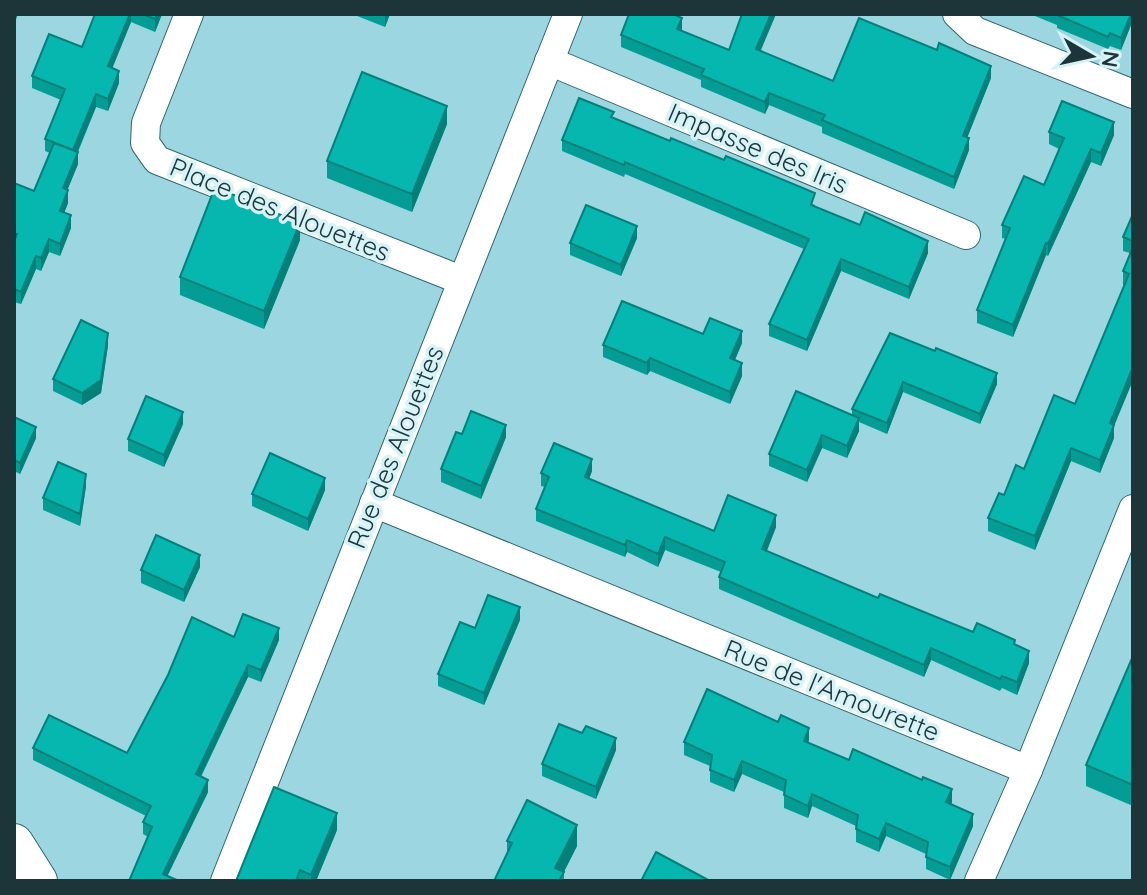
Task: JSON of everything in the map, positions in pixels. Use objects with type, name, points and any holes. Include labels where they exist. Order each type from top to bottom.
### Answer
[{"type":"street","name":"Place des Alouettes","points":[[189,14],[146,123],[145,143],[157,160],[461,280]]},
{"type":"street","name":"Rue des Alouettes","points":[[225,881],[568,14]]},
{"type":"street","points":[[957,14],[975,31],[1133,94]]},
{"type":"street","name":"Impasse des Iris","points":[[549,61],[966,235]]},
{"type":"street","name":"Rue de l'Amourette","points":[[374,503],[1028,770]]},
{"type":"street","points":[[979,881],[1028,770],[1133,509]]},
{"type":"street","points":[[14,843],[38,881]]},
{"type":"building","points":[[95,14],[130,14],[108,66],[119,71],[108,99],[96,94],[73,150],[45,139],[65,89],[32,76],[49,34],[82,47]]},
{"type":"building","points":[[629,14],[673,14],[682,18],[677,29],[729,50],[742,14],[771,14],[756,49],[833,81],[859,18],[937,50],[939,43],[991,66],[963,136],[969,138],[954,177],[822,120],[825,115],[769,93],[765,102],[701,75],[704,69],[621,35]]},
{"type":"building","points":[[1057,14],[1131,14],[1121,38],[1110,33],[1108,37]]},
{"type":"building","points":[[362,72],[447,106],[412,194],[327,161]]},
{"type":"building","points":[[579,98],[614,112],[611,117],[670,141],[671,138],[724,160],[726,156],[815,193],[811,205],[860,225],[865,212],[928,241],[909,287],[841,259],[807,340],[769,324],[809,239],[625,162],[624,165],[562,140]]},
{"type":"building","points":[[1062,101],[1114,122],[1101,153],[1091,149],[1046,243],[1013,325],[977,310],[1010,228],[1002,225],[1024,176],[1044,185],[1064,138],[1049,132]]},
{"type":"building","points":[[54,143],[78,152],[63,188],[68,190],[60,211],[71,215],[60,244],[49,239],[41,258],[36,256],[21,292],[14,289],[14,242],[17,234],[14,233],[14,183],[34,191]]},
{"type":"building","points":[[215,187],[300,223],[264,311],[180,277]]},
{"type":"building","points":[[586,205],[637,226],[621,265],[570,243]]},
{"type":"building","points":[[1133,214],[1133,241],[1123,237]]},
{"type":"building","points":[[1133,247],[1133,367],[1110,423],[1114,425],[1100,460],[1071,448],[1035,536],[988,518],[999,493],[1004,495],[1016,465],[1024,469],[1054,395],[1075,404],[1129,274],[1123,271]]},
{"type":"building","points":[[622,301],[703,334],[710,318],[742,331],[730,358],[742,363],[730,392],[650,358],[647,363],[603,345]]},
{"type":"building","points":[[81,320],[108,333],[101,380],[82,393],[53,379]]},
{"type":"building","points":[[890,333],[997,373],[980,414],[903,382],[887,423],[852,409]]},
{"type":"building","points":[[796,391],[859,418],[847,446],[822,435],[807,470],[769,454]]},
{"type":"building","points":[[146,396],[183,412],[164,455],[128,439]]},
{"type":"building","points":[[471,411],[506,425],[481,486],[441,469],[456,432],[462,434]]},
{"type":"building","points":[[14,417],[36,427],[20,463],[14,460]]},
{"type":"building","points":[[554,443],[592,459],[585,477],[714,531],[728,495],[776,515],[762,549],[878,598],[880,594],[973,632],[977,623],[1015,640],[1014,644],[1029,651],[1017,682],[1002,676],[1000,679],[931,648],[924,665],[719,577],[725,562],[665,537],[658,554],[627,540],[625,545],[536,509],[549,477],[541,473]]},
{"type":"building","points":[[270,453],[325,478],[308,519],[252,494]]},
{"type":"building","points":[[58,462],[86,474],[80,514],[43,498]]},
{"type":"building","points":[[156,535],[200,555],[184,590],[141,570]]},
{"type":"building","points":[[488,595],[520,607],[484,693],[438,674],[460,622],[475,628]]},
{"type":"building","points":[[243,614],[279,628],[261,670],[248,665],[196,774],[208,780],[163,874],[179,881],[129,881],[152,827],[143,822],[151,806],[33,748],[49,715],[127,753],[168,675],[192,617],[234,637]]},
{"type":"building","points":[[1133,656],[1133,785],[1086,765]]},
{"type":"building","points":[[707,689],[778,722],[781,715],[809,728],[804,741],[849,760],[853,749],[922,780],[923,777],[952,789],[946,802],[973,814],[950,867],[926,857],[928,842],[886,823],[879,839],[856,829],[858,815],[812,794],[808,806],[784,795],[786,780],[742,761],[734,780],[710,770],[712,755],[684,742]]},
{"type":"building","points":[[559,724],[582,733],[586,726],[616,738],[596,787],[542,764]]},
{"type":"building","points":[[274,787],[337,813],[311,875],[300,870],[296,881],[236,881]]},
{"type":"building","points":[[527,800],[577,825],[555,868],[564,872],[559,881],[494,881],[512,843],[507,841]]},
{"type":"building","points":[[656,852],[710,881],[641,881]]}]
